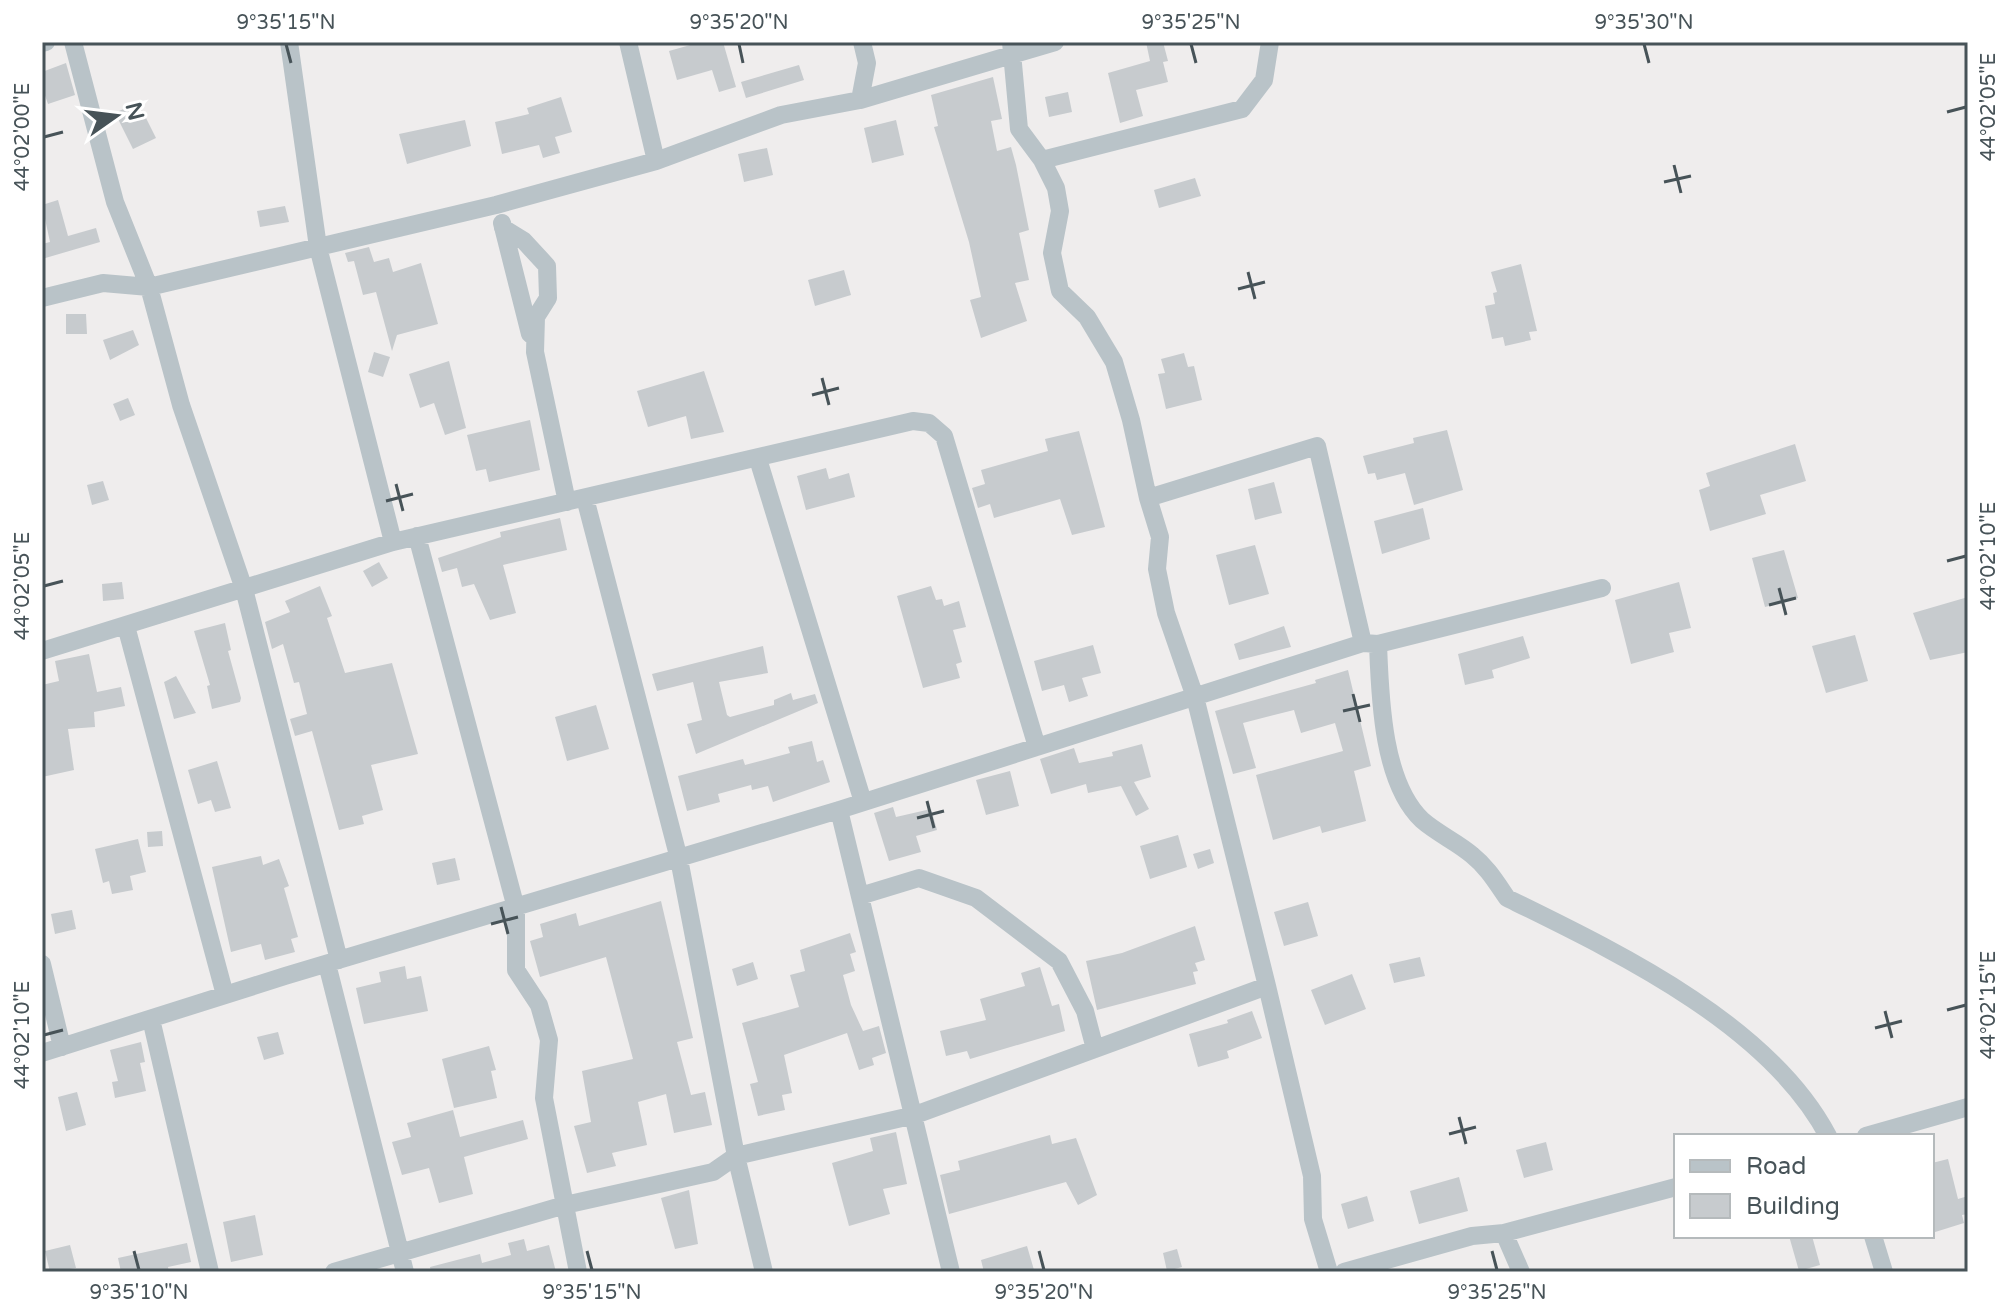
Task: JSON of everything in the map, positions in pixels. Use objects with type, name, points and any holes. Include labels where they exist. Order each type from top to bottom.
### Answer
[{"type":"street","points":[[73,42],[115,202],[149,287],[181,405],[244,589],[402,1263]]},
{"type":"street","points":[[289,42],[318,247],[393,542]]},
{"type":"street","points":[[628,42],[656,161]]},
{"type":"street","points":[[860,100],[867,63],[862,42]]},
{"type":"street","points":[[42,298],[103,283],[149,287],[496,205],[656,161],[732,130],[781,115],[860,100],[1013,48],[1055,42]]},
{"type":"street","points":[[1042,160],[1242,109],[1264,80],[1270,42]]},
{"type":"street","points":[[1013,48],[1019,129],[1042,160],[1056,188],[1060,211],[1052,253],[1060,291],[1087,317],[1114,362],[1131,420],[1160,537],[1157,569],[1166,613],[1195,697],[1267,986],[1312,1176],[1313,1219],[1329,1272]]},
{"type":"street","points":[[496,205],[576,500],[679,859],[736,1156],[764,1272]]},
{"type":"street","points":[[503,228],[524,241],[547,266],[548,298],[536,317],[535,352]]},
{"type":"street","points":[[42,651],[393,542],[913,421],[940,429],[1037,747]]},
{"type":"street","points":[[1148,498],[1317,446],[1371,644],[1395,775],[1418,816],[1443,838],[1470,852],[1488,869],[1507,898],[1699,1002],[1766,1053],[1816,1114],[1827,1134]]},
{"type":"street","points":[[758,459],[863,802]]},
{"type":"street","points":[[417,536],[516,908],[516,970],[539,1005],[549,1040],[544,1098],[578,1272]]},
{"type":"street","points":[[42,1053],[1371,644],[1602,588]]},
{"type":"street","points":[[126,626],[225,995]]},
{"type":"street","points":[[839,810],[951,1272]]},
{"type":"street","points":[[860,896],[919,878],[976,898],[1059,961],[1085,1011],[1095,1049]]},
{"type":"street","points":[[42,964],[62,1047]]},
{"type":"street","points":[[334,1272],[402,1263],[565,1205],[713,1172],[736,1156],[915,1115],[1267,986]]},
{"type":"street","points":[[151,1019],[210,1272]]},
{"type":"street","points":[[1873,1134],[1968,1107]]},
{"type":"street","points":[[1344,1272],[1472,1236],[1504,1233],[1674,1188]]},
{"type":"street","points":[[1504,1233],[1521,1272]]},
{"type":"street","points":[[1874,1238],[1884,1272]]},
{"type":"building","points":[[701,42],[723,42],[736,87],[719,92],[712,70],[677,80],[669,51]]},
{"type":"building","points":[[1146,42],[1163,42],[1168,61],[1163,62],[1168,82],[1136,90],[1143,116],[1120,123],[1108,73],[1150,61]]},
{"type":"building","points":[[66,63],[75,95],[48,104],[42,87],[42,72]]},
{"type":"building","points":[[799,65],[804,80],[746,98],[741,82]]},
{"type":"building","points":[[993,77],[1002,119],[991,121],[997,151],[1011,147],[1016,165],[1029,230],[1019,233],[1029,280],[1015,283],[1027,321],[981,338],[970,300],[981,297],[969,242],[934,127],[938,126],[931,95]]},
{"type":"building","points":[[1068,92],[1072,112],[1049,117],[1045,97]]},
{"type":"building","points":[[561,97],[572,132],[555,137],[560,153],[543,158],[539,145],[502,154],[495,122],[529,114],[527,108]]},
{"type":"building","points":[[138,102],[156,138],[133,149],[115,113]]},
{"type":"building","points":[[465,120],[471,146],[407,164],[399,134]]},
{"type":"building","points":[[896,120],[904,155],[872,163],[864,128]]},
{"type":"building","points":[[767,148],[773,175],[744,182],[738,154]]},
{"type":"building","points":[[1195,178],[1201,196],[1159,208],[1154,190]]},
{"type":"building","points":[[58,200],[68,236],[96,228],[100,242],[42,259],[42,244],[50,242],[42,205]]},
{"type":"building","points":[[285,206],[289,222],[260,227],[257,211]]},
{"type":"building","points":[[369,247],[374,262],[389,258],[393,272],[421,263],[438,324],[397,335],[392,351],[376,292],[363,295],[354,261],[348,262],[345,253]]},
{"type":"building","points":[[1521,264],[1537,331],[1529,332],[1531,340],[1505,346],[1503,337],[1492,339],[1485,306],[1495,304],[1493,293],[1497,292],[1491,272]]},
{"type":"building","points":[[844,270],[851,295],[815,306],[808,280]]},
{"type":"building","points":[[66,314],[86,314],[87,334],[66,334]]},
{"type":"building","points":[[133,330],[139,345],[110,360],[103,340]]},
{"type":"building","points":[[374,352],[390,357],[383,377],[368,372]]},
{"type":"building","points":[[1184,353],[1188,367],[1194,366],[1202,400],[1166,409],[1158,374],[1165,373],[1161,359]]},
{"type":"building","points":[[449,361],[466,428],[445,435],[434,403],[420,408],[409,374]]},
{"type":"building","points":[[704,371],[724,432],[691,439],[686,416],[648,427],[637,391]]},
{"type":"building","points":[[128,398],[135,415],[120,421],[113,404]]},
{"type":"building","points":[[530,420],[540,470],[489,482],[486,469],[476,471],[467,435]]},
{"type":"building","points":[[1447,430],[1463,490],[1414,505],[1405,473],[1377,480],[1375,473],[1368,474],[1363,456],[1414,443],[1413,438]]},
{"type":"building","points":[[1079,431],[1105,527],[1072,535],[1060,499],[994,518],[990,504],[978,508],[972,488],[985,484],[981,470],[1048,451],[1045,439]]},
{"type":"building","points":[[1795,444],[1806,481],[1760,495],[1766,514],[1710,531],[1699,490],[1710,486],[1706,473]]},
{"type":"building","points":[[826,468],[829,479],[849,473],[855,497],[806,510],[797,476]]},
{"type":"building","points":[[103,481],[109,500],[92,505],[87,485]]},
{"type":"building","points":[[1274,482],[1282,513],[1255,520],[1248,489]]},
{"type":"building","points":[[1423,508],[1430,539],[1382,554],[1374,521]]},
{"type":"building","points":[[560,518],[567,550],[503,565],[516,613],[490,620],[474,584],[462,587],[457,568],[442,572],[438,558],[501,537],[500,532]]},
{"type":"building","points":[[1255,545],[1269,594],[1229,605],[1216,555]]},
{"type":"building","points":[[1784,550],[1798,598],[1765,607],[1752,558]]},
{"type":"building","points":[[379,562],[388,578],[372,587],[363,571]]},
{"type":"building","points":[[122,582],[124,599],[103,601],[102,584]]},
{"type":"building","points":[[1679,582],[1691,628],[1669,633],[1674,652],[1631,664],[1615,600]]},
{"type":"building","points":[[320,586],[332,616],[327,618],[345,673],[392,663],[418,754],[371,765],[383,810],[362,816],[364,824],[339,830],[312,731],[295,736],[290,719],[307,714],[299,682],[294,683],[283,644],[272,649],[265,622],[290,612],[285,601]]},
{"type":"building","points":[[931,586],[936,600],[942,599],[944,606],[959,601],[966,627],[953,630],[962,662],[956,664],[960,678],[923,688],[897,596]]},
{"type":"building","points":[[1968,597],[1968,652],[1930,660],[1913,613]]},
{"type":"building","points":[[225,623],[231,650],[228,651],[241,698],[240,702],[212,709],[207,686],[210,685],[194,631]]},
{"type":"building","points":[[1284,626],[1291,647],[1239,660],[1234,644]]},
{"type":"building","points":[[1855,635],[1868,681],[1826,693],[1812,646]]},
{"type":"building","points":[[1523,636],[1530,658],[1492,670],[1494,678],[1465,685],[1458,654]]},
{"type":"building","points":[[1093,645],[1101,673],[1082,678],[1088,696],[1069,702],[1064,685],[1042,691],[1034,661]]},
{"type":"building","points":[[763,646],[768,673],[719,682],[727,715],[730,717],[774,705],[774,700],[791,693],[793,700],[815,694],[818,703],[696,754],[687,724],[702,720],[693,682],[657,691],[652,674]]},
{"type":"building","points":[[89,654],[97,692],[121,687],[125,706],[94,712],[95,727],[68,729],[74,770],[42,777],[42,685],[59,681],[55,661]]},
{"type":"building","points":[[1348,670],[1371,766],[1354,771],[1366,821],[1322,833],[1320,826],[1273,840],[1256,775],[1343,751],[1335,723],[1301,733],[1294,710],[1243,723],[1256,768],[1233,774],[1215,711],[1316,683],[1315,680]]},
{"type":"building","points":[[176,676],[196,713],[174,719],[164,682]]},
{"type":"building","points":[[596,705],[609,749],[567,761],[555,717]]},
{"type":"building","points":[[812,741],[817,762],[823,760],[830,782],[773,802],[768,786],[752,790],[751,785],[718,794],[720,802],[687,811],[678,776],[743,759],[745,765],[790,753],[788,747]]},
{"type":"building","points":[[1142,744],[1151,777],[1134,782],[1149,809],[1136,816],[1121,786],[1088,793],[1086,784],[1051,794],[1040,759],[1074,748],[1079,763],[1113,756],[1112,752]]},
{"type":"building","points":[[217,761],[231,808],[215,812],[211,800],[198,804],[188,770]]},
{"type":"building","points":[[1010,771],[1019,806],[986,815],[976,780]]},
{"type":"building","points":[[893,807],[896,817],[931,809],[937,830],[916,836],[921,852],[889,861],[874,813]]},
{"type":"building","points":[[162,831],[163,846],[148,847],[147,832]]},
{"type":"building","points":[[1178,835],[1187,867],[1150,879],[1140,846]]},
{"type":"building","points":[[138,839],[146,872],[130,876],[133,890],[112,894],[109,881],[103,883],[95,849]]},
{"type":"building","points":[[1210,849],[1214,863],[1198,869],[1193,854]]},
{"type":"building","points":[[261,856],[263,865],[279,859],[289,886],[284,888],[298,937],[291,939],[295,952],[265,960],[261,944],[231,952],[212,867]]},
{"type":"building","points":[[455,858],[460,880],[437,885],[432,863]]},
{"type":"building","points":[[661,901],[693,1038],[677,1042],[691,1095],[705,1092],[712,1125],[674,1133],[666,1094],[638,1102],[647,1145],[612,1153],[616,1166],[587,1173],[574,1126],[591,1122],[582,1071],[633,1059],[606,957],[540,977],[530,941],[543,937],[540,924],[576,913],[579,926]]},
{"type":"building","points":[[1308,902],[1318,936],[1284,946],[1274,912]]},
{"type":"building","points":[[72,910],[76,929],[55,934],[51,914]]},
{"type":"building","points":[[1195,926],[1205,960],[1195,963],[1198,971],[1193,972],[1196,984],[1097,1010],[1086,961],[1122,953]]},
{"type":"building","points":[[850,933],[856,952],[850,954],[855,971],[843,975],[851,1005],[863,1031],[879,1026],[886,1053],[872,1058],[874,1065],[859,1070],[847,1033],[784,1055],[792,1093],[782,1095],[785,1110],[758,1116],[750,1084],[758,1082],[742,1023],[799,1007],[790,975],[805,971],[800,950]]},
{"type":"building","points":[[1420,957],[1425,976],[1394,983],[1389,964]]},
{"type":"building","points":[[753,962],[758,979],[737,986],[732,969]]},
{"type":"building","points":[[405,966],[407,979],[421,976],[428,1011],[364,1024],[356,988],[381,982],[379,972]]},
{"type":"building","points":[[1040,967],[1052,1006],[1059,1004],[1065,1031],[970,1059],[967,1051],[946,1056],[940,1031],[986,1020],[980,999],[1025,986],[1021,973]]},
{"type":"building","points":[[1352,974],[1366,1009],[1325,1025],[1311,990]]},
{"type":"building","points":[[1252,1011],[1262,1038],[1227,1051],[1229,1058],[1198,1067],[1189,1034],[1228,1023],[1227,1020]]},
{"type":"building","points":[[278,1032],[284,1054],[264,1060],[257,1037]]},
{"type":"building","points":[[141,1042],[145,1062],[140,1063],[146,1091],[115,1098],[112,1082],[118,1081],[110,1050]]},
{"type":"building","points":[[489,1046],[496,1070],[491,1071],[497,1098],[454,1108],[442,1059]]},
{"type":"building","points":[[77,1092],[86,1125],[66,1131],[58,1097]]},
{"type":"building","points":[[453,1110],[460,1137],[523,1120],[528,1139],[464,1157],[473,1194],[439,1203],[429,1168],[402,1175],[392,1142],[411,1137],[407,1123]]},
{"type":"building","points":[[896,1132],[907,1184],[883,1189],[890,1214],[849,1226],[832,1163],[873,1151],[870,1138]]},
{"type":"building","points":[[1050,1135],[1052,1144],[1076,1138],[1097,1195],[1078,1205],[1066,1182],[949,1214],[940,1175],[960,1170],[958,1161]]},
{"type":"building","points":[[1546,1142],[1553,1170],[1524,1178],[1516,1150]]},
{"type":"building","points":[[1948,1159],[1958,1199],[1968,1196],[1968,1214],[1962,1215],[1964,1223],[1934,1232],[1934,1162]]},
{"type":"building","points":[[1459,1177],[1468,1211],[1419,1224],[1410,1191]]},
{"type":"building","points":[[689,1190],[698,1244],[675,1249],[661,1198]]},
{"type":"building","points":[[1367,1196],[1374,1221],[1348,1229],[1341,1204]]},
{"type":"building","points":[[255,1215],[263,1255],[231,1262],[223,1222]]},
{"type":"building","points":[[1790,1238],[1813,1238],[1820,1265],[1799,1271]]},
{"type":"building","points":[[524,1239],[527,1251],[549,1245],[556,1272],[431,1272],[430,1267],[480,1254],[482,1263],[511,1255],[508,1243]]},
{"type":"building","points":[[187,1243],[191,1262],[168,1267],[169,1272],[121,1272],[118,1258]]},
{"type":"building","points":[[70,1245],[76,1268],[50,1272],[45,1251]]},
{"type":"building","points":[[1027,1246],[1034,1270],[984,1272],[981,1260]]},
{"type":"building","points":[[1177,1249],[1182,1267],[1167,1271],[1163,1253]]}]
